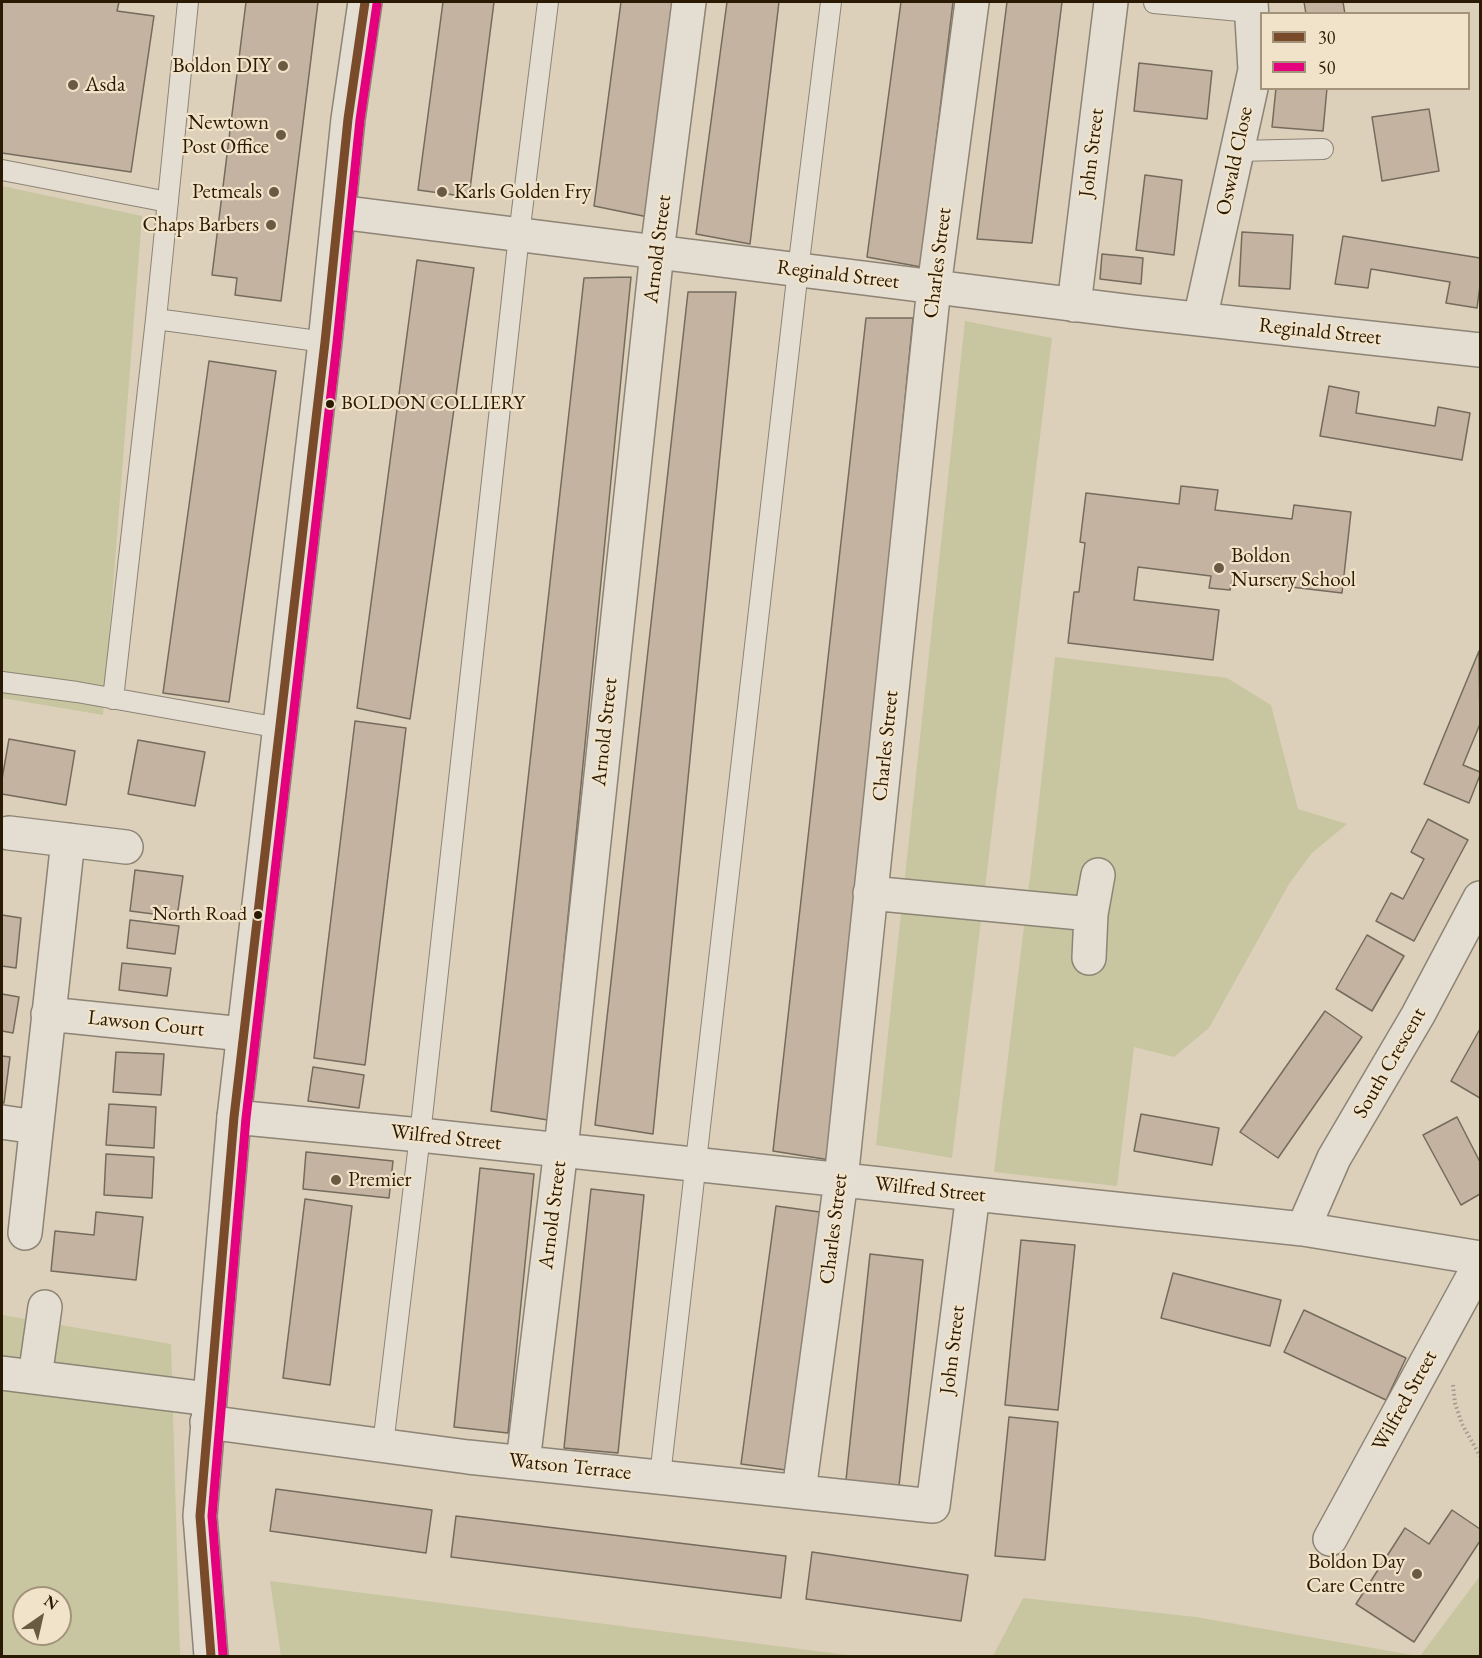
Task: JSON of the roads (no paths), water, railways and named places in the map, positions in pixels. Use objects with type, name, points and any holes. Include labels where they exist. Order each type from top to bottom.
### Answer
[{"type":"street","points":[[211,1656],[200,1516],[234,1117],[325,342],[348,119],[365,2]]},
{"type":"street","name":"Arnold Street","points":[[523,1462],[561,1149],[657,252],[689,2]]},
{"type":"street","name":"Charles Street","points":[[799,1491],[841,1180],[934,287],[972,2]]},
{"type":"street","name":"John Street","points":[[1074,305],[1111,2]]},
{"type":"street","name":"Oswald Close","points":[[1200,319],[1255,70],[1251,7]]},
{"type":"street","name":"Reginald Street","points":[[339,212],[1074,305],[1480,350]]},
{"type":"street","points":[[9,833],[126,847]]},
{"type":"street","points":[[25,1233],[68,840]]},
{"type":"street","points":[[1089,958],[1091,914],[1098,875]]},
{"type":"street","points":[[870,892],[1091,914]]},
{"type":"street","name":"South Crescent","points":[[1303,1229],[1334,1158],[1424,1005],[1480,898]]},
{"type":"street","name":"Lawson Court","points":[[48,1014],[243,1034]]},
{"type":"street","name":"Wilfred Street","points":[[234,1117],[420,1134],[1303,1229],[1480,1258]]},
{"type":"street","points":[[2,1122],[36,1127]]},
{"type":"street","name":"John Street","points":[[933,1506],[973,1194]]},
{"type":"street","name":"Wilfred Street","points":[[1330,1539],[1480,1264]]},
{"type":"street","points":[[35,1377],[45,1307]]},
{"type":"street","name":"Watson Terrace","points":[[2,1373],[35,1377],[383,1445],[933,1506]]},
{"type":"lane","points":[[113,699],[156,319],[188,2]]},
{"type":"lane","points":[[383,1445],[420,1134],[519,235],[548,2]]},
{"type":"lane","points":[[660,1476],[798,270],[831,2]]},
{"type":"lane","points":[[1154,3],[1251,7]]},
{"type":"lane","points":[[1237,151],[1323,149]]},
{"type":"lane","points":[[2,170],[168,202]]},
{"type":"lane","points":[[156,319],[325,342]]},
{"type":"lane","points":[[2,682],[280,728]]},
{"type":"place","name":"Boldon DIY","points":[[283,66]]},
{"type":"place","name":"Asda","points":[[73,85]]},
{"type":"place","name":"Newtown Post Office","points":[[281,135]]},
{"type":"place","name":"Petmeals","points":[[274,192]]},
{"type":"place","name":"Karls Golden Fry","points":[[442,192]]},
{"type":"place","name":"Chaps Barbers","points":[[271,225]]},
{"type":"place","name":"BOLDON COLLIERY","points":[[330,404]]},
{"type":"place","name":"Boldon Nursery School","points":[[1219,568]]},
{"type":"place","name":"North Road","points":[[258,915]]},
{"type":"place","name":"Premier","points":[[336,1180]]},
{"type":"place","name":"Boldon Day Care Centre","points":[[1417,1574]]}]
